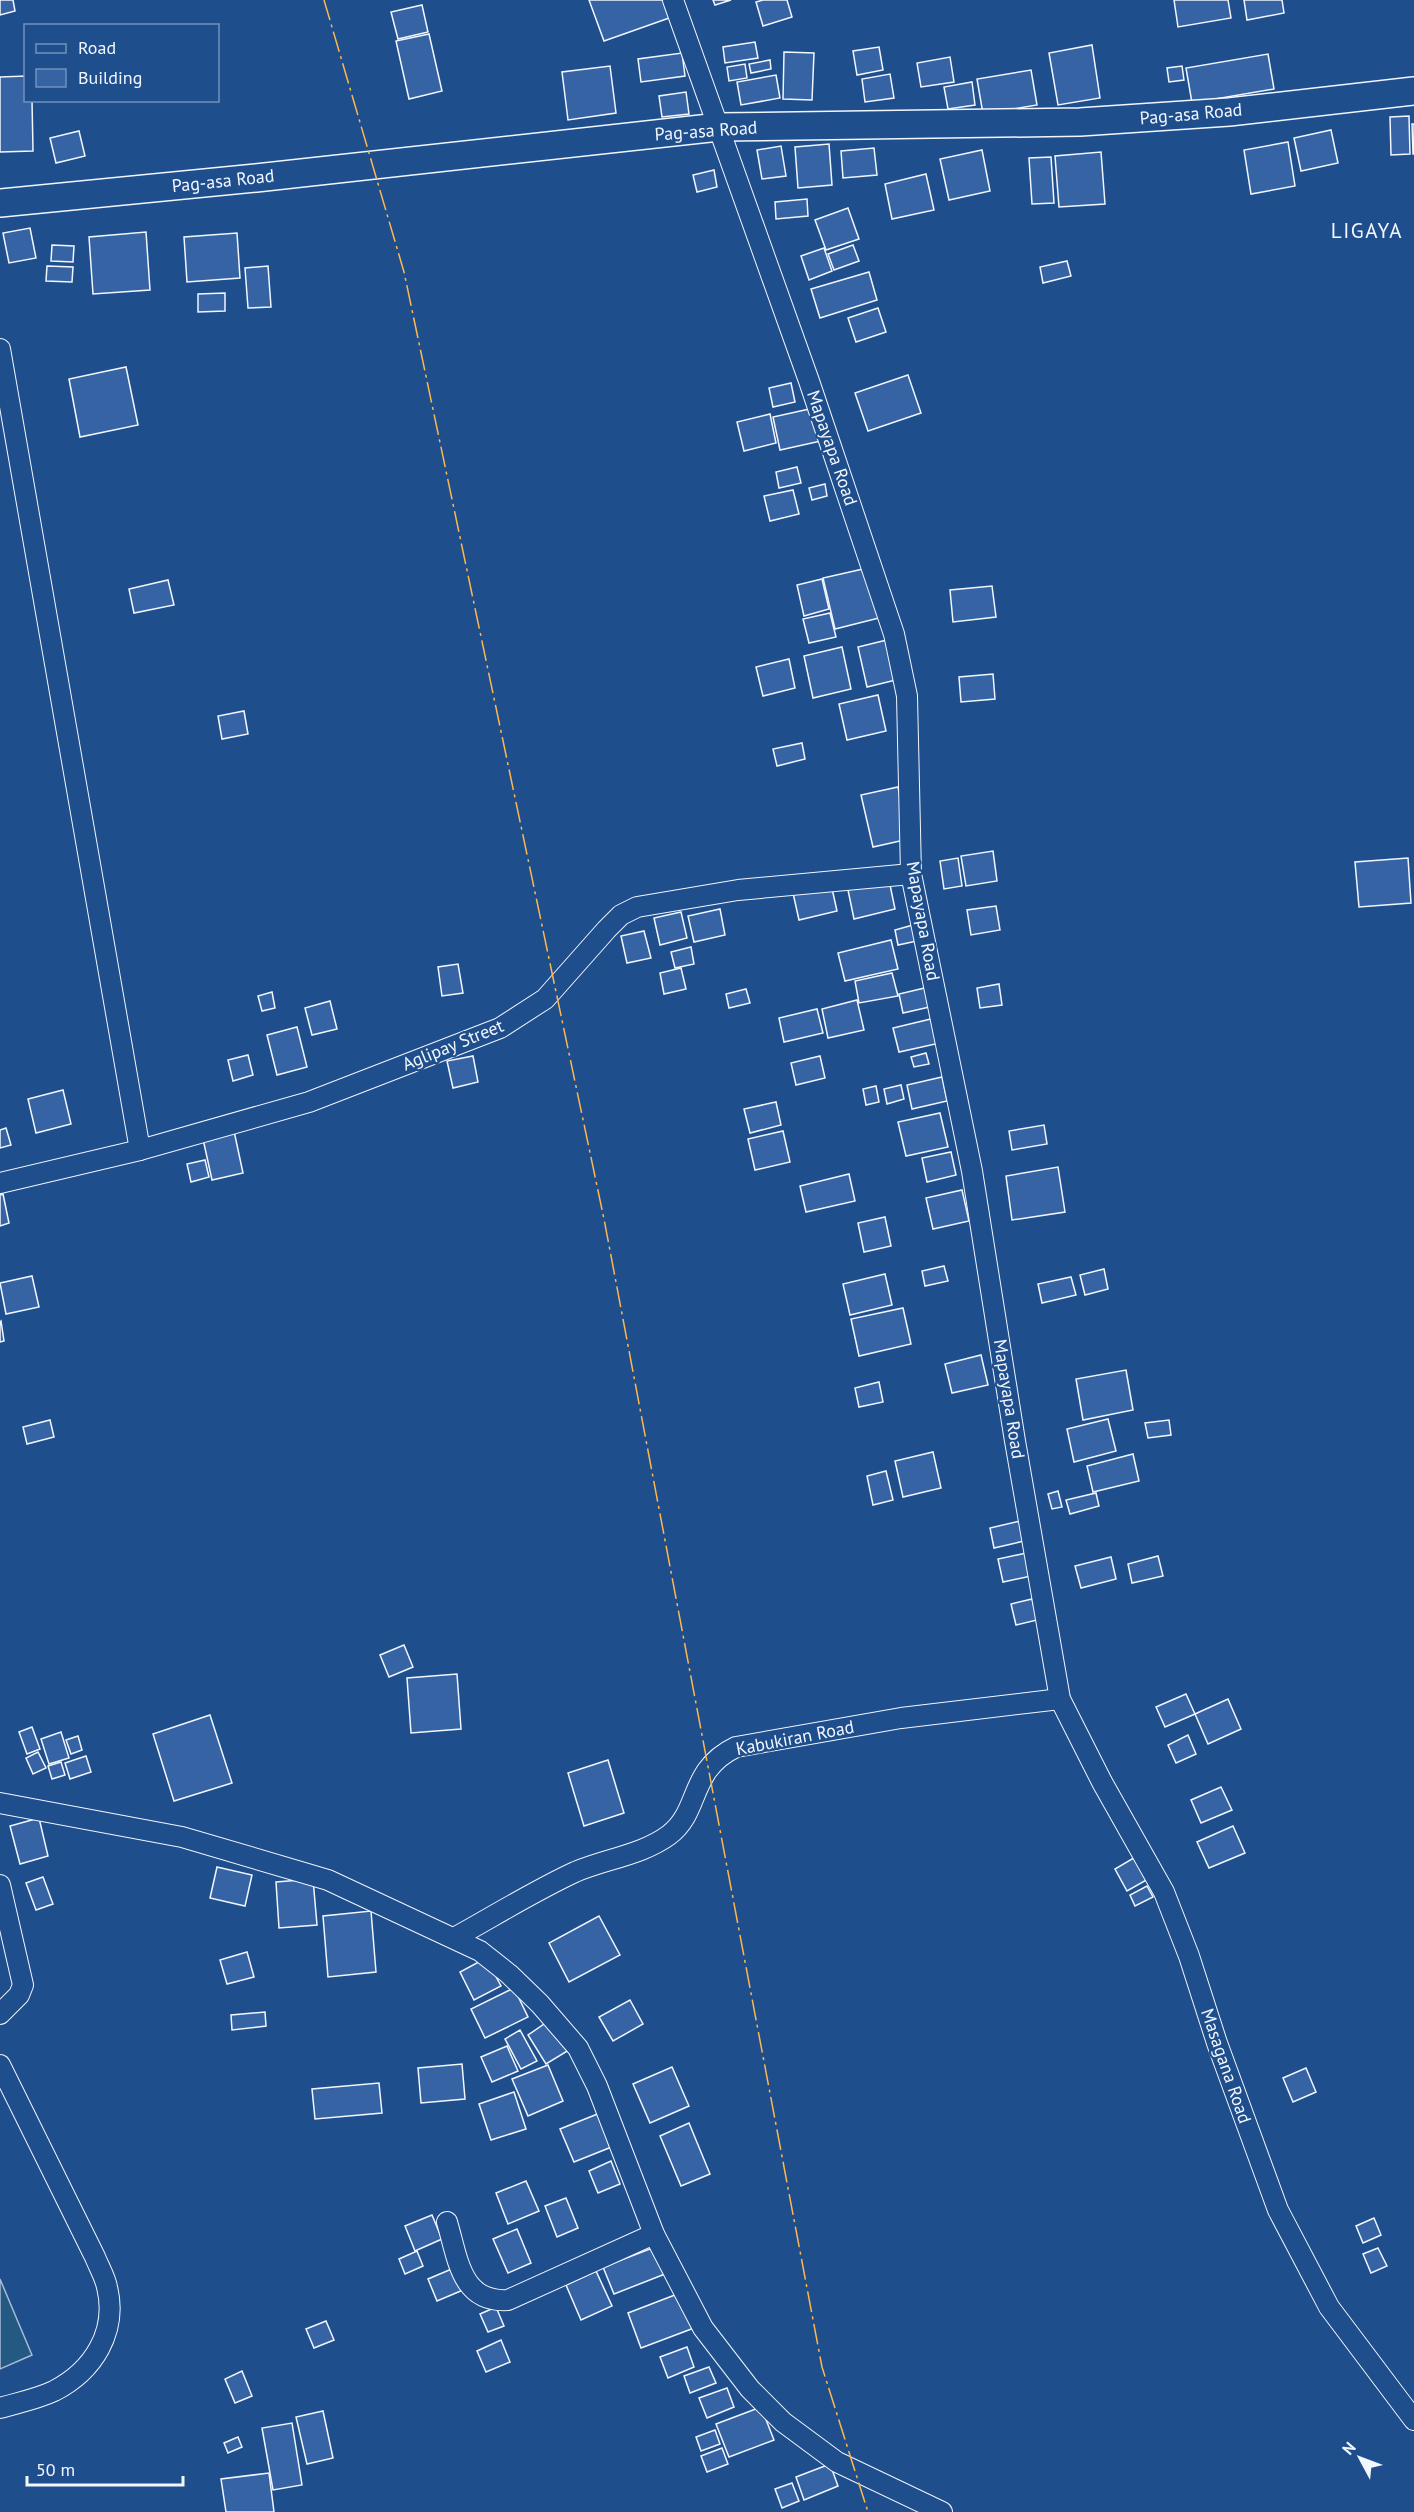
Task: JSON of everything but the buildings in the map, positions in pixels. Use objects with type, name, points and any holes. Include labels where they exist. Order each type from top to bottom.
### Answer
[{"type":"main road","name":"Pag-asa Road","points":[[0,203],[256,178],[719,127],[1080,122],[1229,112],[1414,91]]},
{"type":"street","name":"Mapayapa Road","points":[[673,0],[809,381],[894,634],[907,696],[911,874],[972,1171],[1015,1441],[1060,1699]]},
{"type":"street","points":[[0,349],[140,1150]]},
{"type":"street","name":"Aglipay Street","points":[[0,1183],[140,1150],[309,1102],[500,1028],[545,999],[621,915],[637,907],[738,890],[911,874]]},
{"type":"street","name":"Kabukiran Road","points":[[454,1938],[575,1872],[653,1845],[666,1837],[682,1821],[710,1766],[722,1754],[736,1747],[901,1718],[1060,1699]]},
{"type":"street","name":"Masagana Road","points":[[1060,1699],[1102,1782],[1164,1892],[1189,1956],[1217,2043],[1278,2210],[1329,2307],[1414,2420]]},
{"type":"street","points":[[0,1803],[182,1837],[317,1877],[480,1951],[509,1974],[540,2004],[578,2048],[597,2086],[654,2234],[703,2328],[750,2389],[791,2428],[837,2462],[942,2512]]},
{"type":"street","points":[[0,1885],[22,1985],[19,1995],[0,2014]]},
{"type":"street","points":[[0,2065],[95,2257],[107,2287],[109,2310],[106,2336],[98,2354],[84,2369],[54,2391],[0,2408]]},
{"type":"street","points":[[447,2222],[462,2272],[470,2286],[476,2294],[496,2301],[508,2300],[654,2234]]},
{"type":"shaded area","points":[[0,2279],[32,2355],[0,2369]]},
{"type":"power","points":[[324,0],[404,272],[604,1219],[822,2367],[868,2512]]},
{"type":"district","name":"LIGAYA","points":[[1367,231]]}]
